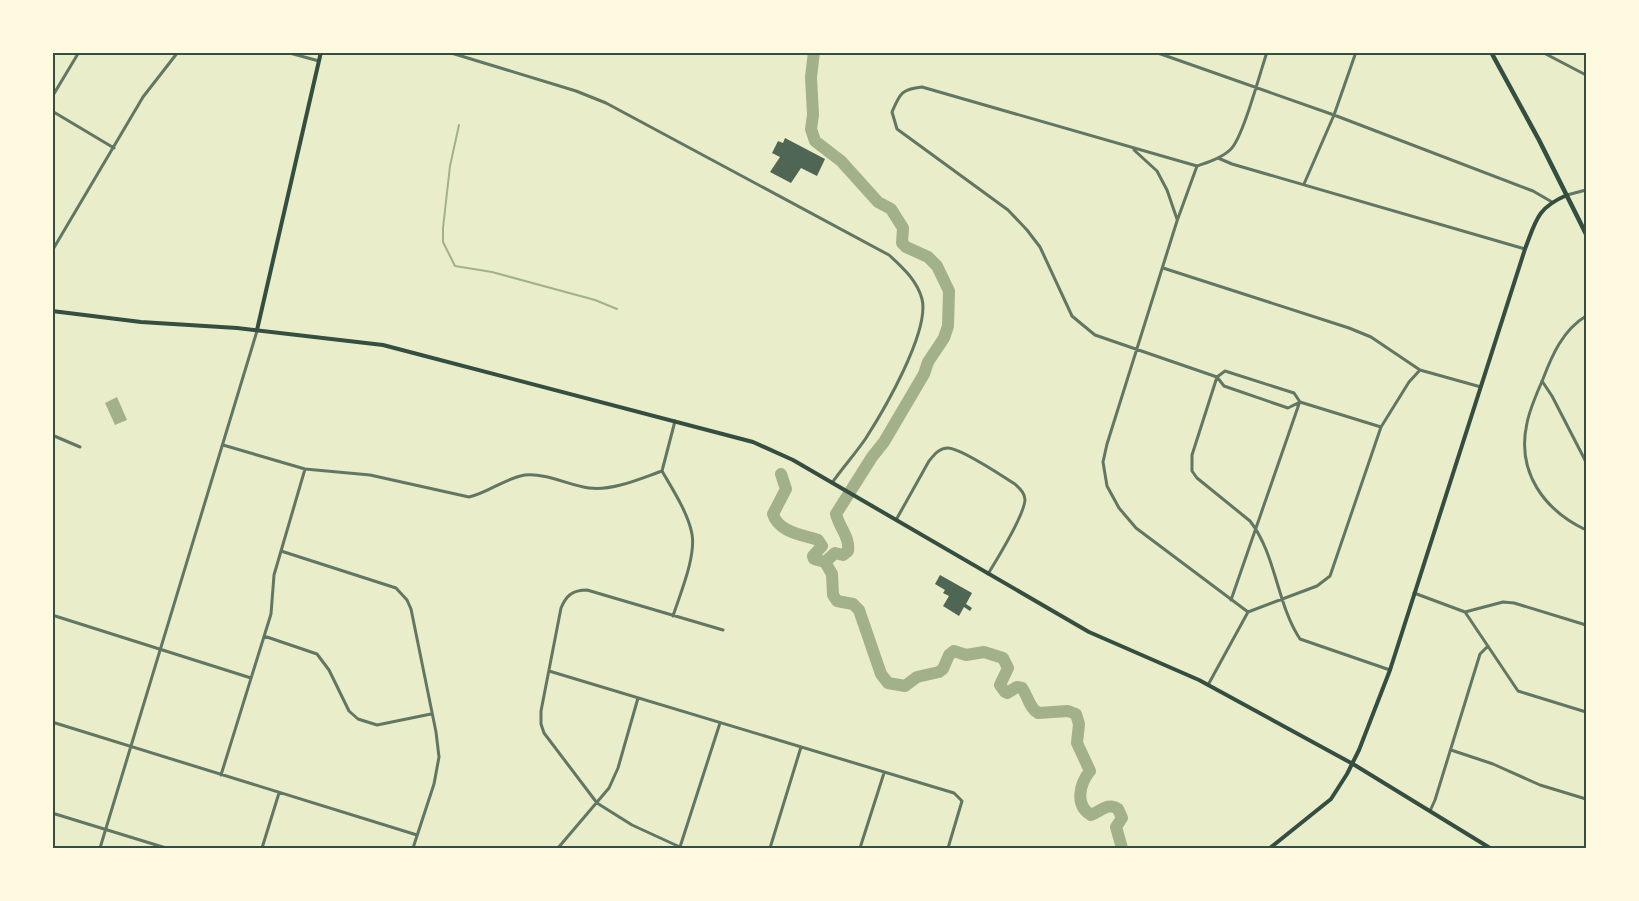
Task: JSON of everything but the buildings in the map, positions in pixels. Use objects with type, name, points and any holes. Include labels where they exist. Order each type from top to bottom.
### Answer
[{"type":"main road","points":[[258,330],[321,52]]},
{"type":"main road","points":[[1491,52],[1587,234]]},
{"type":"main road","points":[[1270,849],[1327,803],[1353,764],[1390,670],[1525,249],[1540,212],[1552,202],[1567,195]]},
{"type":"main road","points":[[52,311],[130,321],[258,330],[383,345],[753,442],[793,460],[1089,632],[1208,685],[1353,764],[1490,849]]},
{"type":"street","points":[[52,97],[79,52]]},
{"type":"street","points":[[52,251],[143,97],[178,52]]},
{"type":"street","points":[[286,52],[319,61]]},
{"type":"street","points":[[448,52],[576,91],[606,103],[889,255],[904,268],[914,281],[922,299],[923,315],[920,332],[906,366],[865,439],[832,483]]},
{"type":"street","points":[[1155,52],[1533,190],[1552,202]]},
{"type":"street","points":[[1266,52],[1239,137],[1230,150],[1218,158],[1197,166],[1134,150],[922,87],[907,88],[898,97],[892,112],[897,129],[1008,210],[1027,230],[1041,247],[1072,316],[1095,334],[1217,377],[1224,386],[1288,408],[1300,402]]},
{"type":"street","points":[[1304,184],[1334,116],[1356,52]]},
{"type":"street","points":[[1542,52],[1587,75]]},
{"type":"street","points":[[52,111],[114,148]]},
{"type":"street","points":[[1134,150],[1157,171],[1167,190],[1177,221]]},
{"type":"street","points":[[1218,158],[1525,249]]},
{"type":"street","points":[[1197,166],[1177,221],[1103,462],[1107,486],[1119,507],[1136,528],[1248,612]]},
{"type":"street","points":[[1567,195],[1587,190]]},
{"type":"street","points":[[1163,268],[1360,333],[1381,343],[1420,370],[1481,387]]},
{"type":"street","points":[[1587,316],[1567,332],[1557,347],[1527,423],[1525,442],[1528,468],[1535,486],[1545,501],[1558,513],[1587,530]]},
{"type":"street","points":[[100,849],[258,330]]},
{"type":"street","points":[[1208,685],[1248,612],[1317,586],[1330,576],[1381,427],[1420,370]]},
{"type":"street","points":[[1381,427],[1300,402],[1294,393],[1225,371],[1217,377],[1192,455],[1192,471],[1197,478],[1250,520],[1257,529],[1300,639],[1390,670]]},
{"type":"street","points":[[1542,381],[1587,462]]},
{"type":"street","points":[[1231,600],[1300,402]]},
{"type":"street","points":[[673,616],[689,565],[692,535],[687,519],[662,471],[675,421]]},
{"type":"street","points":[[52,435],[80,447]]},
{"type":"street","points":[[223,445],[305,469],[370,475],[469,497],[526,475],[543,476],[589,488],[604,488],[662,471]]},
{"type":"street","points":[[896,520],[935,452],[946,448],[957,450],[1016,484],[1023,491],[1025,500],[1022,512],[988,574]]},
{"type":"street","points":[[221,775],[271,614],[274,575],[305,469]]},
{"type":"street","points":[[281,551],[396,588],[411,609],[438,746],[437,770],[413,849]]},
{"type":"street","points":[[720,723],[681,848],[632,825],[597,802],[544,733],[541,711],[561,608],[565,599],[578,590],[587,590],[723,630]]},
{"type":"street","points":[[1414,593],[1465,612],[1503,602],[1514,603],[1587,625]]},
{"type":"street","points":[[1465,612],[1518,691],[1587,712]]},
{"type":"street","points":[[52,615],[251,678]]},
{"type":"street","points":[[264,636],[317,654],[329,670],[349,711],[358,719],[377,725],[431,714]]},
{"type":"street","points":[[1430,811],[1480,654],[1488,646]]},
{"type":"street","points":[[549,671],[954,793],[962,801],[948,849]]},
{"type":"street","points":[[558,849],[609,788],[618,768],[638,698]]},
{"type":"street","points":[[52,722],[417,835]]},
{"type":"street","points":[[770,849],[801,747]]},
{"type":"street","points":[[1451,750],[1493,764],[1539,785],[1587,799]]},
{"type":"street","points":[[860,849],[884,772]]},
{"type":"street","points":[[262,849],[279,792]]},
{"type":"street","points":[[52,813],[166,849]]},
{"type":"shaded area","points":[[117,397],[127,420],[115,425],[105,403]]},
{"type":"waterway","points":[[814,52],[811,77],[813,115],[811,129],[815,141],[841,161],[878,202],[891,209],[903,228],[902,243],[928,257],[937,266],[949,291],[948,326],[944,338],[928,362],[924,374],[884,442],[836,514],[846,537],[848,551],[843,555],[835,553],[825,562]]},
{"type":"waterway","points":[[459,125],[450,166],[443,228],[443,242],[455,266],[492,272],[595,300],[617,309]]},
{"type":"waterway","points":[[781,474],[786,489],[773,514],[785,529],[818,540],[822,546],[813,556],[814,559],[825,562]]},
{"type":"waterway","points":[[825,562],[832,574],[833,595],[837,601],[853,604],[859,610],[881,674],[888,683],[905,686],[917,677],[939,672],[954,651],[966,655],[984,652],[1003,658],[1008,668],[1000,685],[1005,692],[1017,687],[1022,688],[1038,713],[1068,711],[1076,714],[1079,724],[1077,743],[1090,771],[1081,788],[1082,806],[1091,815],[1111,806],[1118,809],[1122,818],[1116,827],[1122,848]]}]
